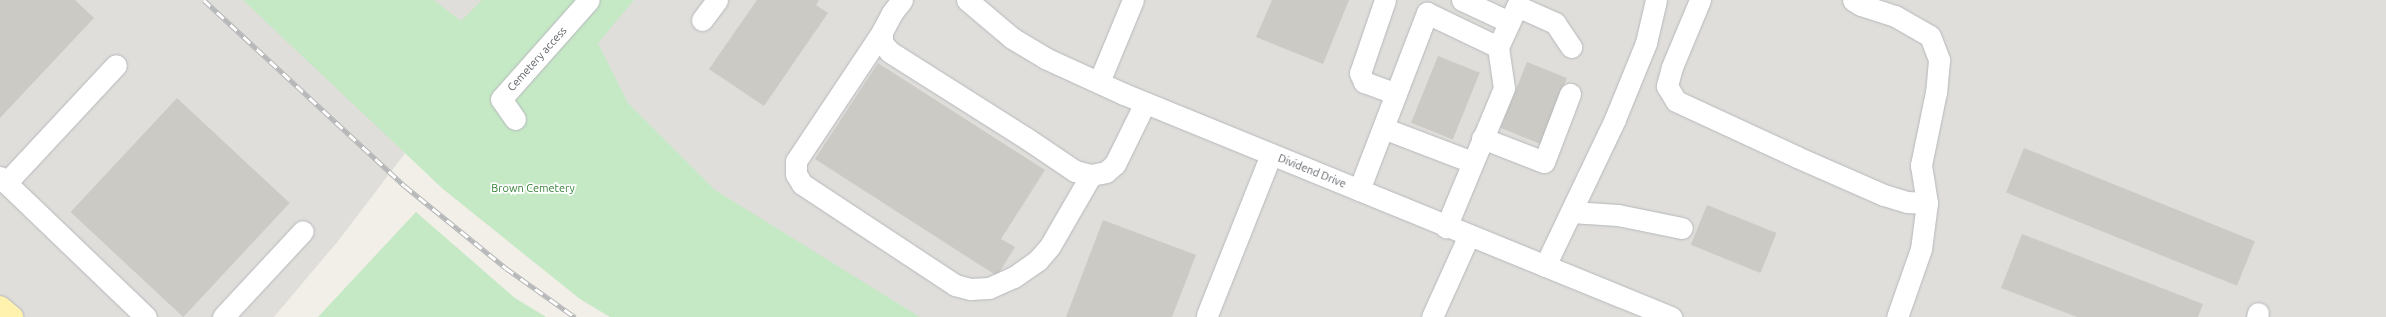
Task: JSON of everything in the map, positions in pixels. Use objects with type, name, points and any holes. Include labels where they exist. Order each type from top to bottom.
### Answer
[{"type":"main road","points":[[0,307],[12,317]]},
{"type":"street","name":"Cemetery access","points":[[515,119],[501,99],[589,0]]},
{"type":"street","points":[[702,20],[717,0]]},
{"type":"street","points":[[902,0],[892,13],[882,32],[796,161],[796,174],[802,184],[955,285],[970,289],[989,288],[1014,277],[1038,260],[1050,246],[1091,176]]},
{"type":"street","name":"Dividend Drive","points":[[967,0],[1012,38],[1045,58],[1145,103],[1668,317]]},
{"type":"street","points":[[1099,82],[1133,0]]},
{"type":"street","points":[[1385,0],[1360,73],[1364,82],[1395,93]]},
{"type":"street","points":[[1462,0],[1513,9],[1555,23],[1571,47]]},
{"type":"street","points":[[1545,266],[1615,119],[1646,43],[1656,0]]},
{"type":"street","points":[[1700,0],[1672,68],[1667,86],[1676,101],[1797,158],[1884,195],[1907,202],[1927,203]]},
{"type":"street","points":[[1853,0],[1861,5],[1894,16],[1930,36],[1939,60],[1936,92],[1921,165],[1927,203],[1921,248],[1897,317]]},
{"type":"street","points":[[1359,190],[1395,93],[1430,6],[1498,46]]},
{"type":"street","points":[[1446,227],[1504,88],[1498,46],[1513,9]]},
{"type":"street","points":[[882,32],[882,43],[898,59],[1026,138],[1075,172],[1091,176],[1106,172],[1115,164],[1145,103]]},
{"type":"street","points":[[116,65],[3,180],[146,317]]},
{"type":"street","points":[[1482,138],[1544,162],[1570,94]]},
{"type":"street","points":[[1382,128],[1472,162]]},
{"type":"street","points":[[1207,315],[1271,154]]},
{"type":"street","points":[[1571,212],[1618,214],[1682,228]]},
{"type":"street","points":[[223,317],[303,231]]},
{"type":"street","points":[[1432,317],[1469,235]]},
{"type":"shaded area","points":[[0,0],[530,0],[468,71],[338,241],[274,317],[0,317]]},
{"type":"shaded area","points":[[533,0],[2386,0],[2386,317],[893,317],[721,226]]},
{"type":"green space","name":"Brown Cemetery","points":[[243,0],[434,0],[461,21],[482,0],[634,0],[598,43],[628,103],[715,190],[920,317],[610,317],[580,299],[443,189]]},
{"type":"green space","points":[[416,212],[515,298],[546,317],[318,317]]},
{"type":"building","points":[[0,0],[75,0],[94,18],[0,118]]},
{"type":"building","points":[[757,0],[819,0],[816,5],[828,13],[764,106],[709,69]]},
{"type":"building","points":[[1272,0],[1349,0],[1323,64],[1256,37]]},
{"type":"building","points":[[1438,56],[1480,73],[1453,140],[1411,123]]},
{"type":"building","points":[[1527,62],[1567,78],[1540,144],[1500,128]]},
{"type":"building","points":[[878,63],[1045,170],[1001,239],[1015,247],[997,276],[815,159]]},
{"type":"building","points":[[177,98],[290,203],[183,317],[71,212]]},
{"type":"building","points":[[2024,148],[2255,241],[2237,286],[2006,193]]},
{"type":"building","points":[[1707,205],[1777,233],[1760,273],[1691,245]]},
{"type":"building","points":[[1103,220],[1196,255],[1172,317],[1066,317]]},
{"type":"building","points":[[2022,234],[2203,304],[2198,317],[2077,317],[2001,288]]},
{"type":"railway","points":[[204,0],[405,186],[506,268],[575,317]]}]
